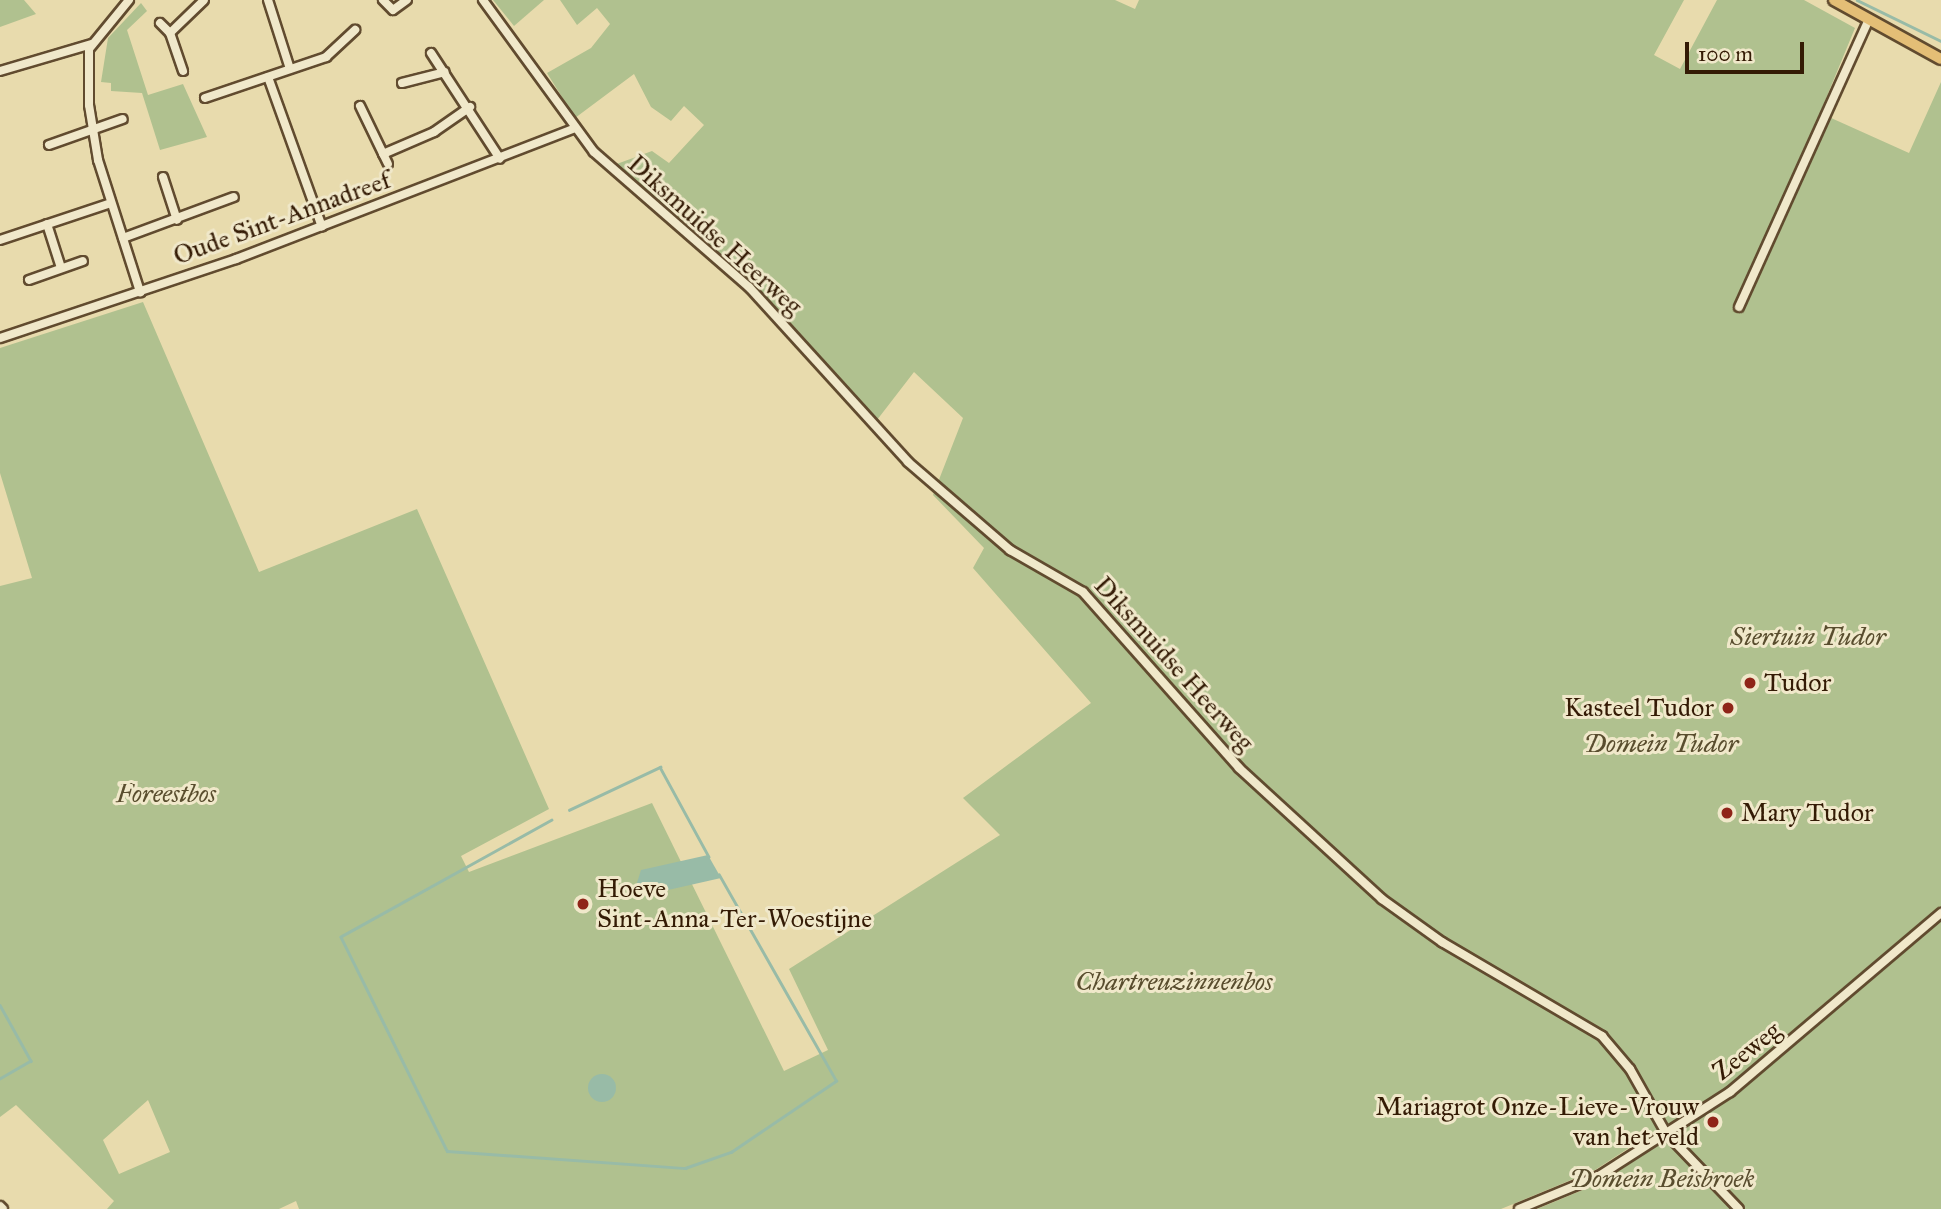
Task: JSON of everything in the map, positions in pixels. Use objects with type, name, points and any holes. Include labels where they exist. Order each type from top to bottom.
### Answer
[{"type":"main road","points":[[1834,0],[1941,59]]},
{"type":"street","points":[[0,71],[92,44],[129,0]]},
{"type":"street","points":[[170,33],[204,0]]},
{"type":"street","points":[[268,0],[290,69]]},
{"type":"street","points":[[383,0],[393,10],[407,0]]},
{"type":"street","name":"Diksmuidse Heerweg","points":[[483,0],[575,128],[606,165],[749,286],[919,472],[1010,550],[1083,592],[1240,768],[1382,899],[1442,943],[1602,1036],[1630,1069],[1666,1133],[1739,1209]]},
{"type":"street","points":[[1739,307],[1869,19]]},
{"type":"street","points":[[160,23],[170,33],[183,71]]},
{"type":"street","points":[[205,98],[332,54],[355,30]]},
{"type":"street","points":[[92,44],[92,128],[111,203],[141,292]]},
{"type":"street","points":[[431,53],[470,107],[500,159]]},
{"type":"street","points":[[402,83],[444,72]]},
{"type":"street","points":[[268,77],[322,228]]},
{"type":"street","points":[[360,106],[388,164]]},
{"type":"street","points":[[383,154],[434,132],[470,107]]},
{"type":"street","points":[[49,145],[123,119]]},
{"type":"street","name":"Oude Sint-Annadreef","points":[[0,338],[322,228],[575,128]]},
{"type":"street","points":[[163,177],[177,220]]},
{"type":"street","points":[[123,238],[234,197]]},
{"type":"street","points":[[0,240],[111,203]]},
{"type":"street","points":[[47,224],[61,268]]},
{"type":"street","points":[[29,280],[83,261]]},
{"type":"street","name":"Zeeweg","points":[[1519,1209],[1599,1176],[1754,1075],[1941,913]]},
{"type":"green space","points":[[0,0],[24,0],[36,14],[0,27]]},
{"type":"green space","points":[[493,0],[544,0],[514,26]]},
{"type":"green space","points":[[560,0],[1115,0],[1135,9],[1139,0],[1684,0],[1654,55],[1680,69],[1717,0],[1804,0],[1855,28],[1820,113],[1909,153],[1941,82],[1941,1209],[1537,1209],[1602,1182],[1663,1142],[1655,1131],[1595,1170],[1501,1209],[299,1209],[296,1201],[279,1209],[107,1209],[114,1201],[16,1105],[0,1117],[0,586],[32,578],[0,473],[0,348],[143,302],[259,572],[417,509],[549,809],[461,856],[469,872],[652,803],[784,1071],[828,1050],[789,969],[1000,835],[963,798],[1091,703],[973,568],[984,548],[933,495],[963,418],[914,372],[877,420],[767,300],[614,165],[652,151],[669,163],[704,125],[684,106],[671,121],[651,107],[634,74],[575,118],[547,73],[591,48],[610,24],[597,8],[577,25]],"holes":[[[148,1100],[170,1152],[119,1174],[103,1140]]]},
{"type":"green space","points":[[141,3],[147,11],[127,30],[148,95],[183,84],[207,137],[160,150],[142,93],[111,91],[111,83],[101,82],[108,38]]},
{"type":"shaded area","points":[[708,855],[721,878],[646,895],[635,889],[641,870]]},
{"type":"shaded area","points":[[602,1074],[612,1078],[616,1088],[612,1098],[602,1102],[592,1098],[588,1088],[592,1078]]},
{"type":"waterway","points":[[1857,0],[1941,41]]},
{"type":"waterway","points":[[569,810],[660,767],[709,857]]},
{"type":"waterway","points":[[552,820],[341,937],[447,1151],[685,1168],[731,1152],[836,1081],[719,875]]},
{"type":"waterway","points":[[0,1005],[31,1061],[0,1079]]},
{"type":"place","name":"Tudor","points":[[1750,683]]},
{"type":"place","name":"Kasteel Tudor","points":[[1728,708]]},
{"type":"place","name":"Mary Tudor","points":[[1727,813]]},
{"type":"place","name":"Hoeve Sint-Anna-Ter-Woestijne","points":[[583,904]]},
{"type":"place","name":"Mariagrot Onze-Lieve-Vrouw van het veld","points":[[1713,1122]]},
{"type":"park label","name":"Siertuin Tudor","points":[[1808,637]]},
{"type":"park label","name":"Domein Tudor","points":[[1661,744]]},
{"type":"park label","name":"Foreestbos","points":[[166,794]]},
{"type":"park label","name":"Chartreuzinnenbos","points":[[1174,982]]},
{"type":"park label","name":"Domein Beisbroek","points":[[1662,1179]]}]
